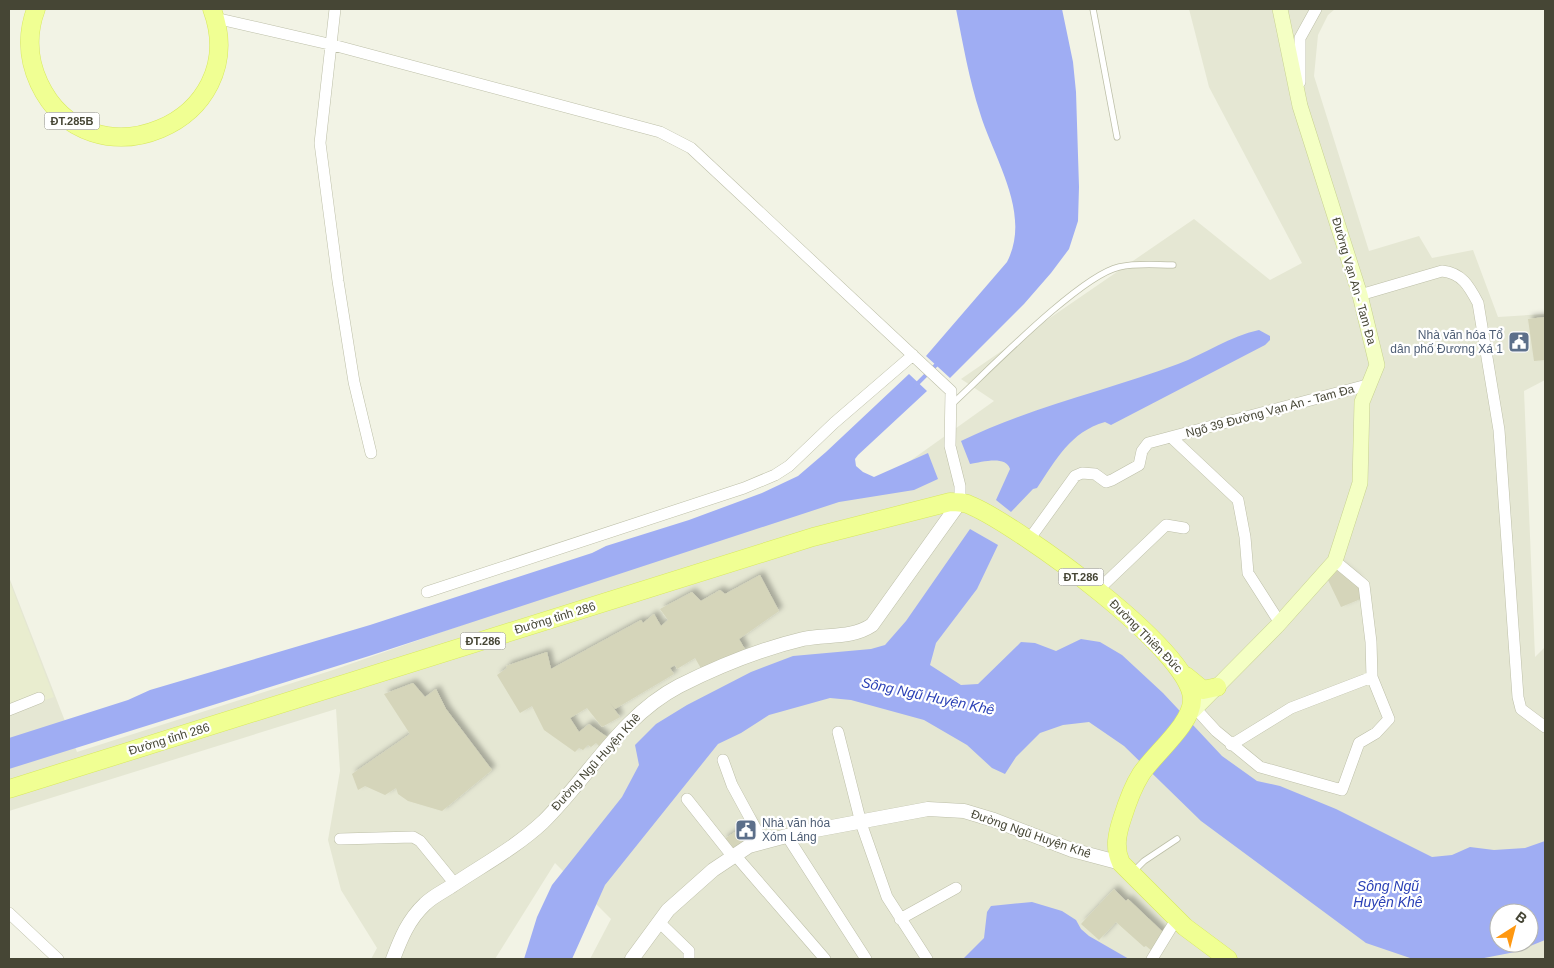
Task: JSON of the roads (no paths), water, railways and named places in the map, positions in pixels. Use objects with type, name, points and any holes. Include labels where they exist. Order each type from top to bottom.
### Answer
[{"type":"main road","name":"ĐT.285B","points":[[36,9],[30,33],[31,54],[36,76],[46,95],[60,112],[78,124],[98,133],[119,137],[141,136],[162,130],[180,119],[196,104],[208,86],[216,66],[218,41],[213,13]]},
{"type":"main road","name":"Đường Vạn An - Tam Đa","points":[[1192,711],[1280,623],[1335,561],[1360,483],[1362,402],[1377,365],[1360,295],[1300,106],[1280,9]]},
{"type":"main road","name":"Đường tỉnh 286","points":[[9,789],[813,538],[886,517],[950,502],[960,502]]},
{"type":"main road","name":"Đường Thiên Đức","points":[[960,502],[973,506],[1099,589],[1150,637],[1184,674],[1192,695],[1192,711]]},
{"type":"main road","name":"ĐT.286","points":[[1184,674],[1203,690],[1217,687]]},
{"type":"main road","points":[[1192,711],[1142,772],[1133,788],[1118,833],[1116,851],[1126,868],[1177,918],[1228,959]]},
{"type":"street","points":[[335,9],[333,45],[320,143],[352,373],[371,453]]},
{"type":"street","points":[[1300,106],[1300,38],[1316,9]]},
{"type":"street","points":[[213,13],[660,132],[691,148],[949,388],[951,391],[950,446],[960,486],[960,502]]},
{"type":"street","points":[[1360,295],[1442,271],[1452,272],[1461,277],[1468,284],[1478,303],[1499,430],[1516,688],[1521,709],[1545,727]]},
{"type":"street","points":[[427,592],[744,488],[775,475],[789,466],[834,423],[917,358]]},
{"type":"street","name":"Ngõ 39 Đường Vạn An - Tam Đa","points":[[1028,541],[1075,476],[1089,473],[1095,474],[1106,482],[1139,465],[1142,451],[1148,443],[1368,385]]},
{"type":"street","points":[[1172,438],[1238,500],[1245,537],[1248,573],[1280,623]]},
{"type":"street","name":"Đường Ngũ Huyện Khê","points":[[393,959],[404,930],[425,904],[500,856],[543,822],[637,715],[678,687],[729,664],[778,647],[813,638],[855,634],[872,626],[960,502]]},
{"type":"street","points":[[1099,589],[1166,525],[1184,528]]},
{"type":"street","points":[[1192,711],[1260,768],[1342,790],[1359,743],[1376,733],[1389,718],[1372,677],[1371,642],[1364,584],[1335,561]]},
{"type":"street","points":[[1231,745],[1291,708],[1372,677]]},
{"type":"street","points":[[9,710],[39,698]]},
{"type":"street","points":[[838,732],[861,823],[887,897],[927,959]]},
{"type":"street","points":[[723,760],[732,785],[763,842]]},
{"type":"street","points":[[687,799],[734,856],[825,959]]},
{"type":"street","name":"Đường Ngũ Huyện Khê","points":[[632,959],[668,910],[713,870],[749,846],[787,836],[928,809],[964,811],[1126,868]]},
{"type":"street","points":[[787,836],[866,959]]},
{"type":"street","points":[[340,839],[413,838],[420,841],[454,884]]},
{"type":"street","points":[[900,918],[956,888]]},
{"type":"street","points":[[9,913],[58,959]]},
{"type":"street","points":[[1152,959],[1177,918]]},
{"type":"street","points":[[659,922],[689,951],[689,959]]},
{"type":"lane","points":[[1093,9],[1117,137]]},
{"type":"lane","points":[[951,405],[1069,297],[1100,276],[1118,267],[1144,264],[1173,266]]},
{"type":"lane","points":[[1126,868],[1144,861],[1177,839]]},
{"type":"water","points":[[956,9],[1062,9],[1073,62],[1076,92],[1079,187],[1078,221],[1069,249],[1024,304],[950,378],[926,356],[1007,262],[1014,244],[1015,225],[1008,187],[976,100]]},
{"type":"water","points":[[1259,330],[1270,336],[1270,340],[1265,345],[1111,425],[1105,422],[1082,433],[1065,448],[1037,488],[1033,489],[1011,512],[996,500],[1010,469],[1008,465],[1004,462],[993,460],[970,464],[961,441],[1014,418],[1178,364],[1238,336]]},
{"type":"water","points":[[909,374],[927,391],[855,459],[856,466],[874,477],[928,453],[938,479],[914,490],[839,502],[369,656],[9,769],[9,738],[128,700],[150,690],[370,625],[592,553],[606,546],[689,520],[762,493],[798,476]]},
{"type":"water","name":"Sông Ngũ Huyện Khê","points":[[970,529],[998,545],[977,589],[936,643],[930,665],[961,685],[978,684],[1021,642],[1035,643],[1056,651],[1081,639],[1100,642],[1122,655],[1163,693],[1222,756],[1257,781],[1280,786],[1336,809],[1432,857],[1452,855],[1470,847],[1494,850],[1525,848],[1545,841],[1545,940],[1539,942],[1539,903],[1489,903],[1489,953],[1510,953],[1479,959],[1413,959],[1366,943],[1201,821],[1124,746],[1089,722],[1063,725],[1040,733],[1016,757],[1005,774],[992,768],[967,745],[924,720],[851,700],[830,698],[769,715],[741,733],[718,744],[605,885],[572,959],[524,959],[537,917],[552,885],[622,797],[639,765],[635,745],[656,724],[687,705],[751,672],[793,656],[871,649],[885,645],[906,621]]},
{"type":"water","points":[[1032,902],[1062,911],[1076,920],[1081,929],[1089,936],[1129,959],[963,959],[984,938],[987,912],[991,906]]},
{"type":"waterway","points":[[915,386],[938,363]]},
{"type":"place","name":"Nhà văn hóa Tổ dân phố Đương Xá 1","points":[[1519,342]]},
{"type":"place","name":"Nhà văn hóa Xóm Láng","points":[[746,830]]}]
